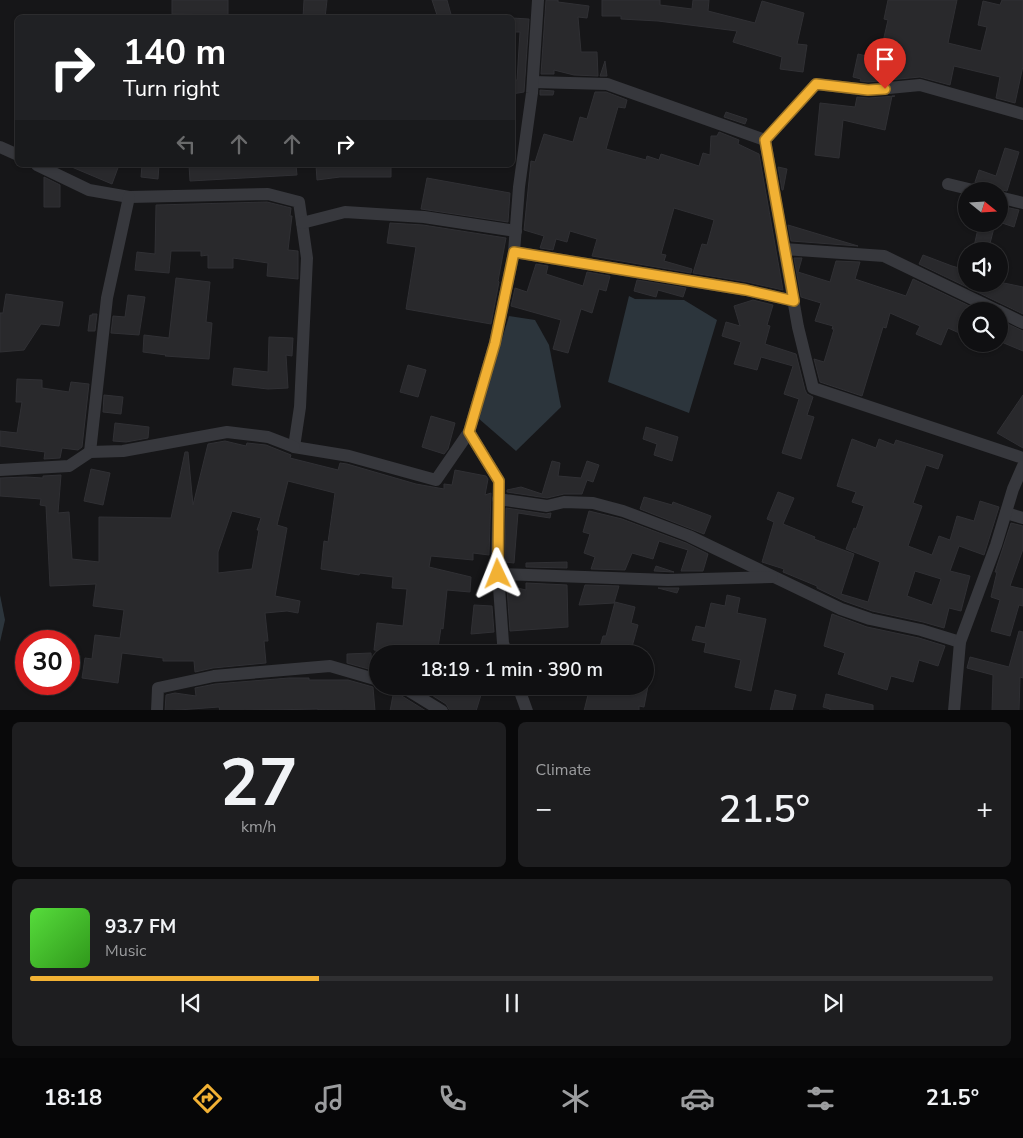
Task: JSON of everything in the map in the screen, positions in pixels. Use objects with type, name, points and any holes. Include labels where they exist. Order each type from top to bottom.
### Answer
[{"type":"street","points":[[0,470],[69,466],[90,452],[123,451],[227,432],[268,437],[294,447],[349,456],[436,480],[469,432],[495,343],[514,252],[533,82],[538,0]]},
{"type":"street","points":[[533,82],[607,84],[765,140]]},
{"type":"street","points":[[765,140],[816,84],[868,90],[920,85],[1023,114]]},
{"type":"street","points":[[765,140],[794,301],[813,388],[1023,458]]},
{"type":"street","points":[[0,146],[15,154]]},
{"type":"street","points":[[41,167],[88,190],[129,197],[268,194],[299,202],[307,258],[300,407],[294,447]]},
{"type":"street","points":[[948,184],[958,186]]},
{"type":"street","points":[[90,452],[107,298],[129,197]]},
{"type":"street","points":[[1008,199],[1023,203]]},
{"type":"street","points":[[302,223],[345,212],[424,217],[516,231]]},
{"type":"street","points":[[784,249],[884,256],[980,302]]},
{"type":"street","points":[[514,252],[746,290],[794,301]]},
{"type":"street","points":[[1008,316],[1023,323]]},
{"type":"street","points":[[469,432],[499,481],[498,574],[504,645]]},
{"type":"street","points":[[954,710],[960,642],[1006,513],[1018,490],[1023,466]]},
{"type":"street","points":[[498,499],[547,506],[564,502],[593,503],[623,511],[690,536],[834,606],[870,619],[921,630],[960,642]]},
{"type":"street","points":[[1006,513],[1023,518]]},
{"type":"street","points":[[498,574],[668,580],[774,577]]},
{"type":"street","points":[[157,710],[158,688],[214,676],[330,666],[369,677]]},
{"type":"street","points":[[416,695],[442,710]]},
{"type":"street","points":[[521,695],[527,710]]},
{"type":"shaded area","points":[[629,296],[635,299],[684,300],[717,320],[689,413],[608,382]]},
{"type":"shaded area","points":[[509,316],[535,320],[549,345],[561,407],[516,451],[478,418]]},
{"type":"shaded area","points":[[0,595],[5,620],[0,642]]},
{"type":"building","points":[[172,0],[228,0],[228,15],[172,14]]},
{"type":"building","points":[[304,0],[327,0],[325,15],[303,15]]},
{"type":"building","points":[[432,0],[447,0],[451,15],[437,15]]},
{"type":"building","points":[[546,0],[558,0],[558,2],[589,6],[587,18],[578,17],[581,52],[597,52],[598,76],[574,75],[554,70],[554,74],[541,74]]},
{"type":"building","points":[[602,0],[660,0],[660,5],[692,9],[693,0],[709,0],[708,11],[755,23],[762,1],[804,13],[797,44],[807,45],[803,72],[780,69],[782,57],[733,42],[737,31],[658,21],[621,19],[621,16],[602,16]]},
{"type":"building","points":[[888,0],[957,0],[948,43],[981,51],[987,27],[978,25],[983,1],[1000,5],[1002,0],[1023,0],[1023,66],[1015,103],[996,98],[1000,77],[954,66],[950,85],[920,77],[868,82],[860,81],[861,79],[853,77],[858,54],[879,59],[888,20],[884,19]]},
{"type":"building","points":[[515,18],[529,19],[524,92],[515,94],[515,80],[517,80],[520,32],[515,32]]},
{"type":"building","points":[[605,61],[607,76],[600,76]]},
{"type":"building","points":[[540,90],[554,91],[553,95],[540,95]]},
{"type":"building","points":[[595,92],[606,92],[627,100],[625,108],[618,107],[606,149],[646,160],[647,156],[659,160],[661,154],[699,166],[703,153],[710,155],[711,136],[717,136],[719,132],[739,140],[738,144],[759,154],[783,290],[693,273],[702,244],[707,245],[714,220],[674,208],[661,254],[666,255],[664,261],[692,269],[691,273],[592,256],[597,239],[570,231],[567,242],[556,239],[553,250],[540,248],[544,236],[524,230],[531,161],[535,162],[544,134],[573,142],[580,117],[587,119]]},
{"type":"building","points":[[892,96],[885,130],[843,120],[839,158],[815,155],[820,103],[855,107],[857,97]]},
{"type":"building","points":[[726,112],[747,119],[745,124],[724,117]]},
{"type":"building","points":[[1005,148],[1019,152],[1008,188],[1008,182],[975,182],[979,170],[996,176]]},
{"type":"building","points":[[72,167],[118,167],[112,184]]},
{"type":"building","points":[[142,167],[159,167],[158,179],[141,177]]},
{"type":"building","points":[[189,167],[296,167],[297,175],[190,181]]},
{"type":"building","points":[[316,167],[391,167],[391,177],[340,177],[317,180]]},
{"type":"building","points":[[778,167],[787,169],[783,190],[782,190]]},
{"type":"building","points":[[44,177],[60,185],[60,207],[44,207]]},
{"type":"building","points":[[427,178],[510,193],[508,222],[421,209]]},
{"type":"building","points":[[267,202],[291,208],[290,216],[292,216],[288,250],[298,251],[298,279],[267,276],[268,263],[233,258],[233,268],[208,268],[208,255],[201,256],[201,251],[171,251],[169,273],[135,270],[137,252],[155,254],[156,205]]},
{"type":"building","points":[[1008,208],[1019,210],[1014,227],[1008,225]]},
{"type":"building","points":[[390,223],[423,225],[506,238],[491,324],[406,309],[416,247],[387,243]]},
{"type":"building","points":[[788,225],[858,246],[791,241]]},
{"type":"building","points":[[977,232],[993,232],[990,242],[975,242]]},
{"type":"building","points":[[923,255],[958,268],[958,283],[919,264]]},
{"type":"building","points":[[794,258],[802,258],[798,272],[830,282],[836,261],[860,262],[855,279],[906,296],[913,279],[961,302],[958,302],[958,332],[948,328],[941,345],[916,334],[920,326],[890,313],[886,328],[883,327],[862,396],[820,382],[814,359],[824,362],[834,329],[832,329],[833,326],[815,321],[821,303],[801,297]]},
{"type":"building","points":[[536,264],[548,266],[546,274],[583,286],[587,272],[610,276],[606,291],[599,289],[592,313],[581,309],[568,353],[553,349],[561,320],[511,306],[515,288],[527,292]]},
{"type":"building","points":[[176,278],[210,282],[206,322],[212,323],[209,359],[165,356],[143,352],[144,335],[169,338]]},
{"type":"building","points":[[637,280],[686,288],[683,297],[658,290],[656,297],[634,291]]},
{"type":"building","points":[[1008,284],[1023,287],[1023,314],[1008,307],[1008,302],[998,302],[977,292],[1008,292]]},
{"type":"building","points":[[6,294],[63,302],[59,326],[41,324],[24,350],[0,352],[0,313],[3,313]]},
{"type":"building","points":[[128,295],[145,297],[139,335],[111,333],[113,316],[125,317]]},
{"type":"building","points":[[753,300],[773,305],[767,325],[770,326],[765,344],[796,354],[805,390],[807,394],[813,397],[807,415],[814,417],[801,459],[782,453],[799,399],[784,394],[793,366],[761,357],[757,370],[734,364],[741,342],[722,336],[726,322],[740,326],[734,306]]},
{"type":"building","points":[[92,314],[97,314],[95,331],[88,331],[90,315],[92,316]]},
{"type":"building","points":[[1008,324],[1023,331],[1023,351],[1008,345]]},
{"type":"building","points":[[269,337],[293,338],[292,356],[286,355],[288,388],[268,389],[232,385],[234,368],[268,372]]},
{"type":"building","points":[[408,365],[426,370],[418,397],[400,392]]},
{"type":"building","points":[[17,379],[42,380],[42,388],[69,392],[71,382],[89,384],[82,447],[78,450],[62,448],[60,458],[44,459],[45,452],[0,446],[0,431],[17,433],[22,402],[16,402]]},
{"type":"building","points":[[104,395],[123,397],[121,414],[103,412]]},
{"type":"building","points":[[1023,395],[1023,448],[997,433]]},
{"type":"building","points":[[431,416],[455,423],[448,449],[444,454],[422,447]]},
{"type":"building","points":[[115,423],[149,427],[148,438],[126,442],[113,441]]},
{"type":"building","points":[[646,427],[678,437],[672,461],[654,455],[657,444],[643,439]]},
{"type":"building","points":[[852,439],[876,448],[879,439],[894,445],[896,440],[943,455],[938,469],[926,465],[913,503],[922,506],[908,546],[932,555],[939,536],[950,540],[957,516],[974,521],[980,501],[999,507],[984,555],[959,546],[950,571],[970,576],[961,611],[949,608],[944,628],[872,611],[844,601],[817,588],[817,586],[783,572],[784,569],[762,562],[774,522],[767,519],[778,492],[794,498],[783,524],[815,537],[814,539],[854,554],[841,594],[868,602],[880,562],[846,549],[854,528],[856,529],[864,506],[852,502],[856,492],[837,486]],"holes":[[[915,571],[941,579],[932,605],[907,596]]]},
{"type":"building","points":[[225,441],[246,446],[247,443],[266,445],[291,455],[290,458],[338,470],[340,463],[347,464],[416,484],[444,489],[444,484],[452,485],[455,470],[486,476],[488,479],[485,495],[491,493],[489,555],[473,553],[473,560],[431,556],[429,567],[471,577],[470,592],[447,590],[443,629],[441,628],[438,645],[375,645],[377,623],[403,626],[407,589],[392,588],[393,577],[360,573],[359,575],[321,569],[324,541],[328,542],[335,493],[288,481],[277,525],[287,528],[275,596],[300,601],[298,613],[287,611],[265,613],[268,641],[264,641],[266,663],[213,668],[195,672],[194,661],[163,661],[163,658],[122,653],[118,683],[82,678],[85,658],[92,659],[95,635],[120,638],[124,610],[93,606],[96,584],[50,586],[46,506],[40,505],[41,499],[0,496],[0,478],[43,478],[43,476],[61,475],[58,513],[69,512],[72,559],[99,562],[99,517],[171,518],[185,452],[188,452],[193,505],[208,444]],"holes":[[[232,511],[261,518],[257,530],[259,530],[252,569],[218,573],[218,552]]]},
{"type":"building","points":[[552,461],[560,463],[558,476],[581,478],[587,461],[599,465],[593,482],[587,480],[582,494],[564,494],[547,498],[507,492],[507,490],[521,487],[542,494]]},
{"type":"building","points":[[91,469],[110,473],[103,505],[84,501]]},
{"type":"building","points":[[644,497],[672,505],[673,502],[711,516],[704,534],[640,509]]},
{"type":"building","points":[[506,508],[546,514],[551,513],[550,518],[518,513],[514,563],[505,562]]},
{"type":"building","points":[[589,511],[622,519],[686,543],[708,554],[703,571],[681,571],[688,550],[659,541],[653,559],[632,553],[625,570],[591,569],[595,557],[584,553],[590,534],[583,532]]},
{"type":"building","points":[[1011,523],[1023,526],[1023,549],[1010,586],[1023,589],[1023,606],[1019,605],[1010,636],[991,631],[1000,600],[991,597],[997,572],[995,572]]},
{"type":"building","points":[[567,562],[567,568],[526,567],[526,563]]},
{"type":"building","points":[[656,566],[674,572],[654,571]]},
{"type":"building","points":[[526,583],[567,585],[568,627],[510,631],[507,588],[513,587],[526,590]]},
{"type":"building","points":[[585,585],[619,586],[614,603],[579,605]]},
{"type":"building","points":[[658,588],[679,588],[677,593]]},
{"type":"building","points":[[727,595],[740,598],[737,613],[766,619],[751,691],[735,687],[741,660],[704,652],[706,643],[692,640],[696,626],[705,628],[711,603],[725,606]]},
{"type":"building","points":[[615,602],[635,607],[631,623],[638,625],[632,645],[600,645],[603,636],[606,636]]},
{"type":"building","points":[[474,605],[492,606],[494,632],[471,634]]},
{"type":"building","points":[[832,614],[867,627],[919,638],[945,646],[938,666],[919,660],[913,682],[891,676],[887,690],[838,674],[845,653],[824,646]]},
{"type":"building","points":[[1019,631],[1023,632],[1023,678],[1020,677],[1019,710],[992,710],[993,675],[967,668],[970,657],[1009,667]]},
{"type":"building","points":[[369,653],[369,669],[347,663],[347,654]]},
{"type":"building","points":[[289,678],[348,680],[369,686],[369,695],[374,695],[375,710],[220,710],[219,707],[165,710],[166,695],[175,693],[196,696],[195,688],[215,684]]},
{"type":"building","points":[[775,690],[796,695],[792,710],[770,710]]},
{"type":"building","points":[[826,694],[873,705],[873,710],[830,710],[823,707]]},
{"type":"building","points":[[393,695],[400,695],[424,710],[390,710]]},
{"type":"building","points":[[432,695],[481,695],[476,710],[449,710],[446,704]]},
{"type":"building","points":[[588,695],[646,695],[644,707],[639,706],[639,710],[584,710]]},
{"type":"route","points":[[498,574],[499,481],[469,432],[495,343],[514,252],[746,290],[794,301],[765,140],[816,84],[868,90],[885,89]]}]
